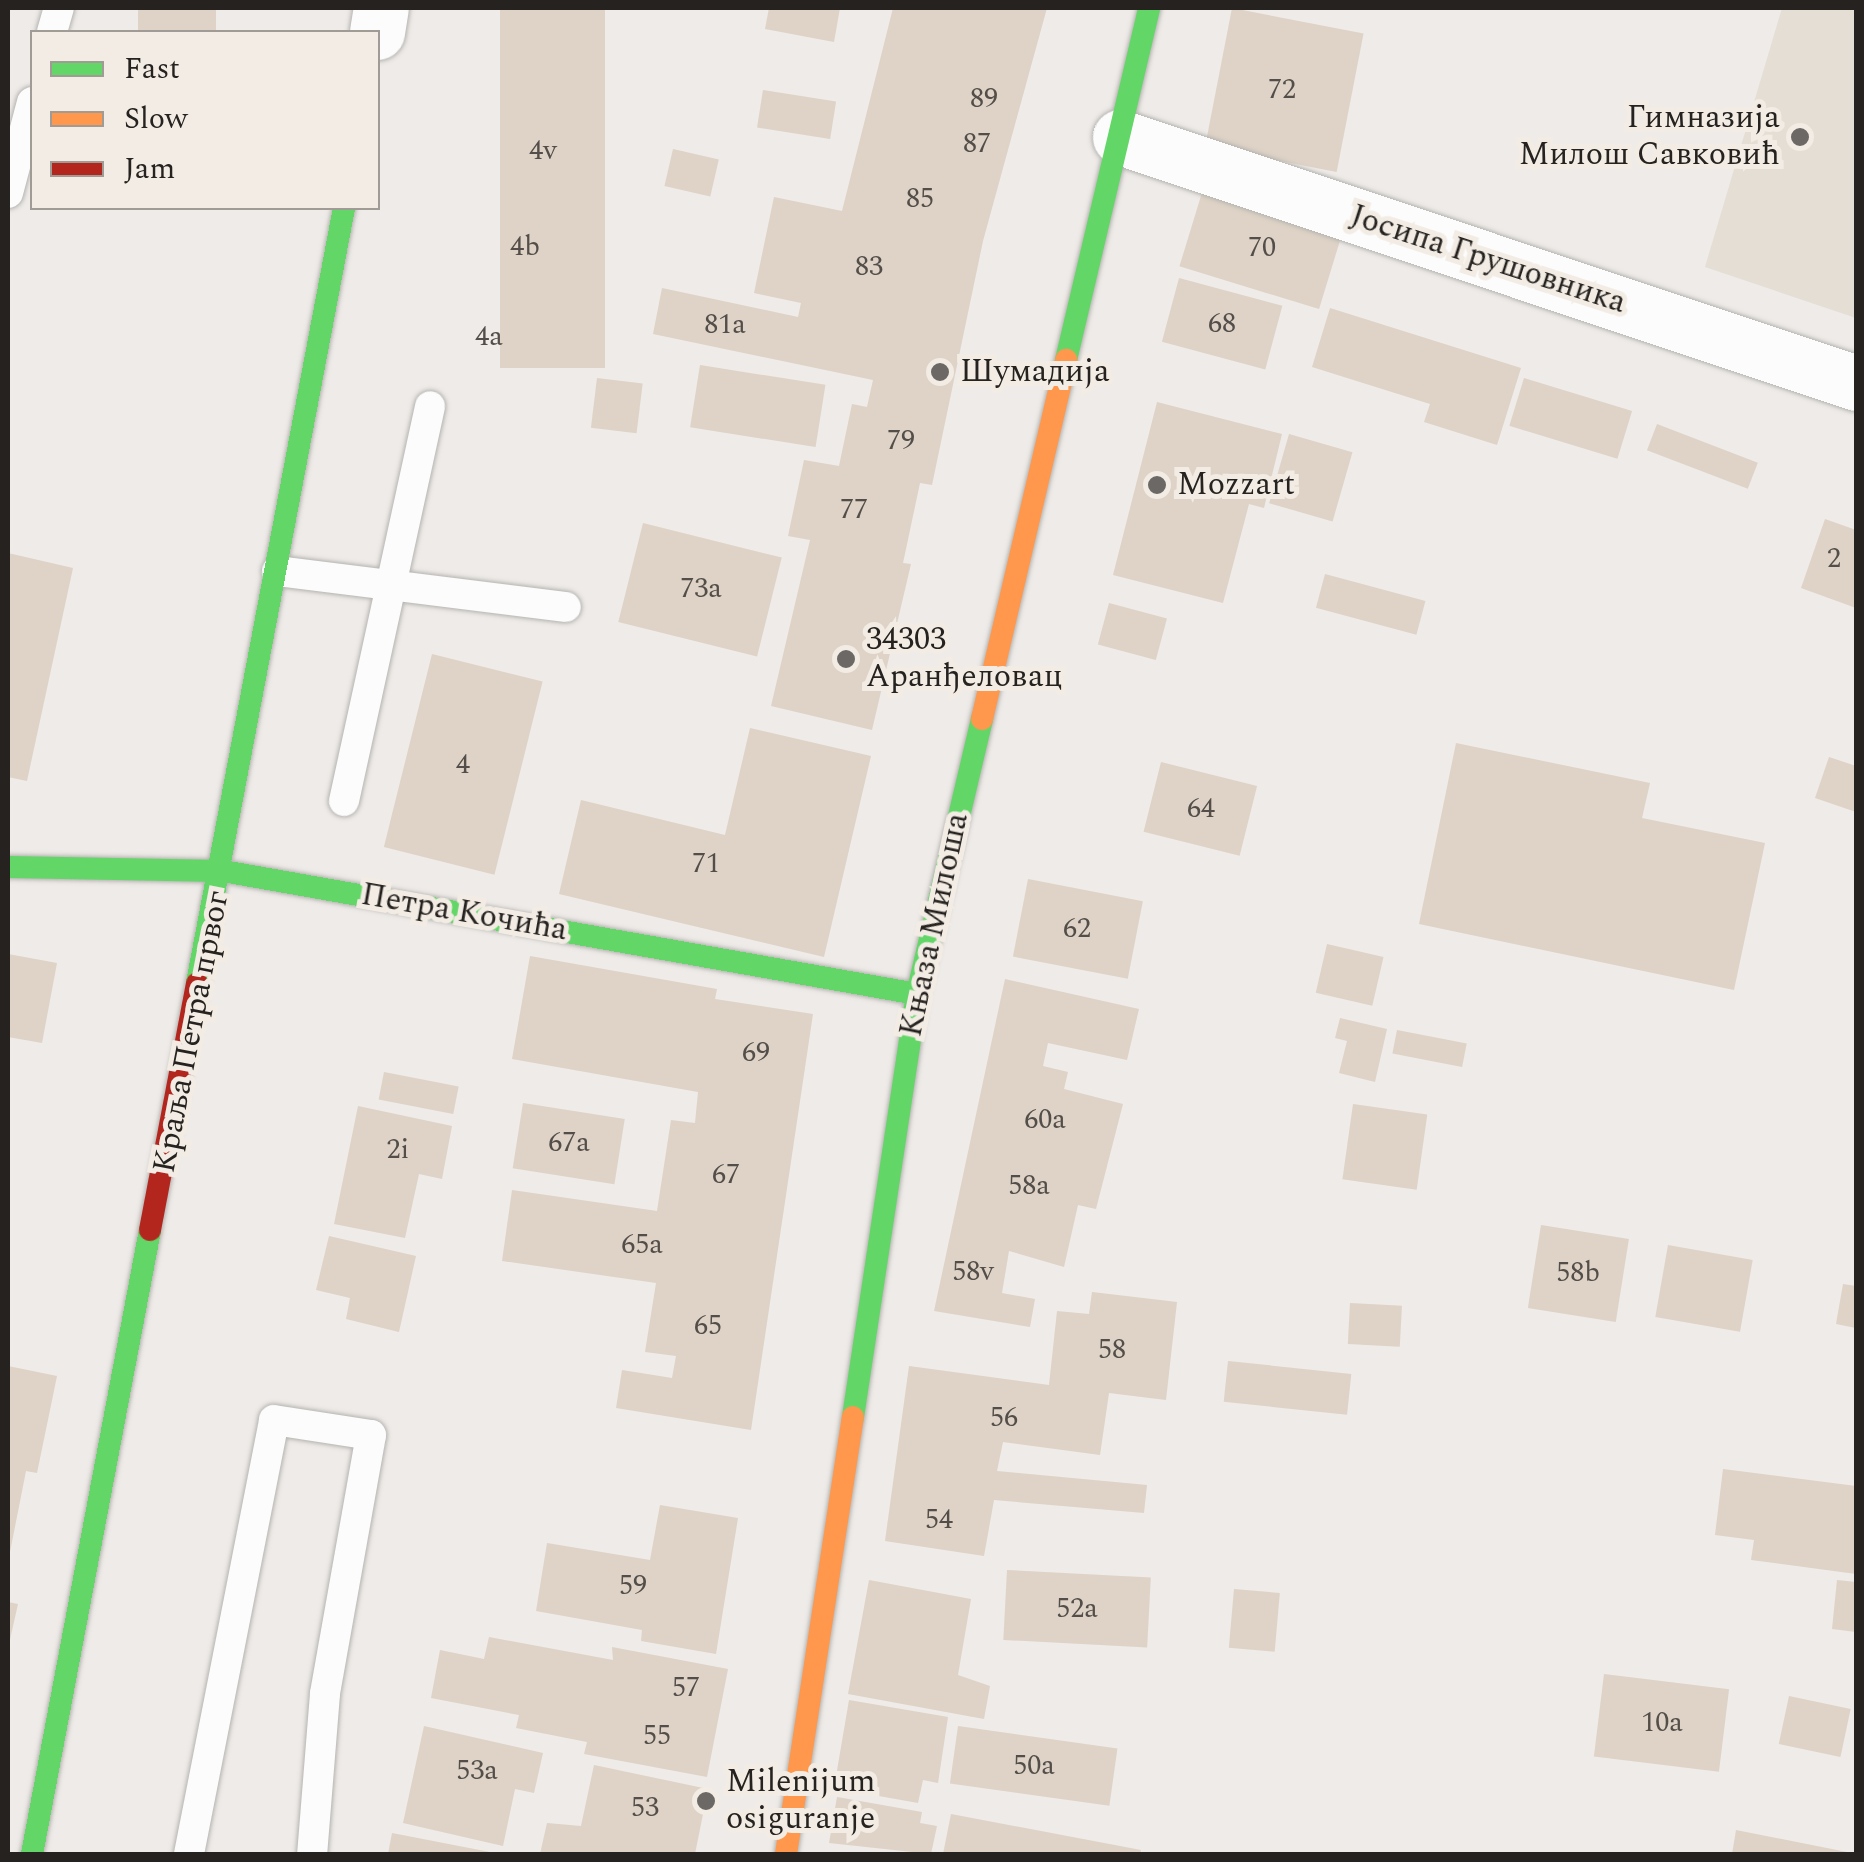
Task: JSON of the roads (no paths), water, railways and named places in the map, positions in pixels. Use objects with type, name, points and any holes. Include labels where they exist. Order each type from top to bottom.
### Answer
[{"type":"street","name":"Књаза Милоша","points":[[786,1854],[917,994],[1149,8]]},
{"type":"street","name":"Јосипа Грушовника","points":[[1120,137],[1856,383]]},
{"type":"street","name":"Краља Петра првог","points":[[32,1854],[223,871],[344,210]]},
{"type":"street","name":"Петра Кочића","points":[[8,867],[223,871],[917,994]]},
{"type":"lane","points":[[8,193],[30,110]]},
{"type":"lane","points":[[344,801],[430,406]]},
{"type":"lane","points":[[277,572],[566,607]]},
{"type":"lane","points":[[189,1854],[274,1420],[370,1435],[325,1694],[312,1854]]},
{"type":"place","name":"Гимназија Милош Савковић","points":[[1800,137]]},
{"type":"place","name":"Шумадија","points":[[940,372]]},
{"type":"place","name":"Mozzart","points":[[1157,485]]},
{"type":"place","name":"34303 Аранђеловац","points":[[846,659]]},
{"type":"place","name":"Milenijum osiguranje","points":[[706,1801]]}]
